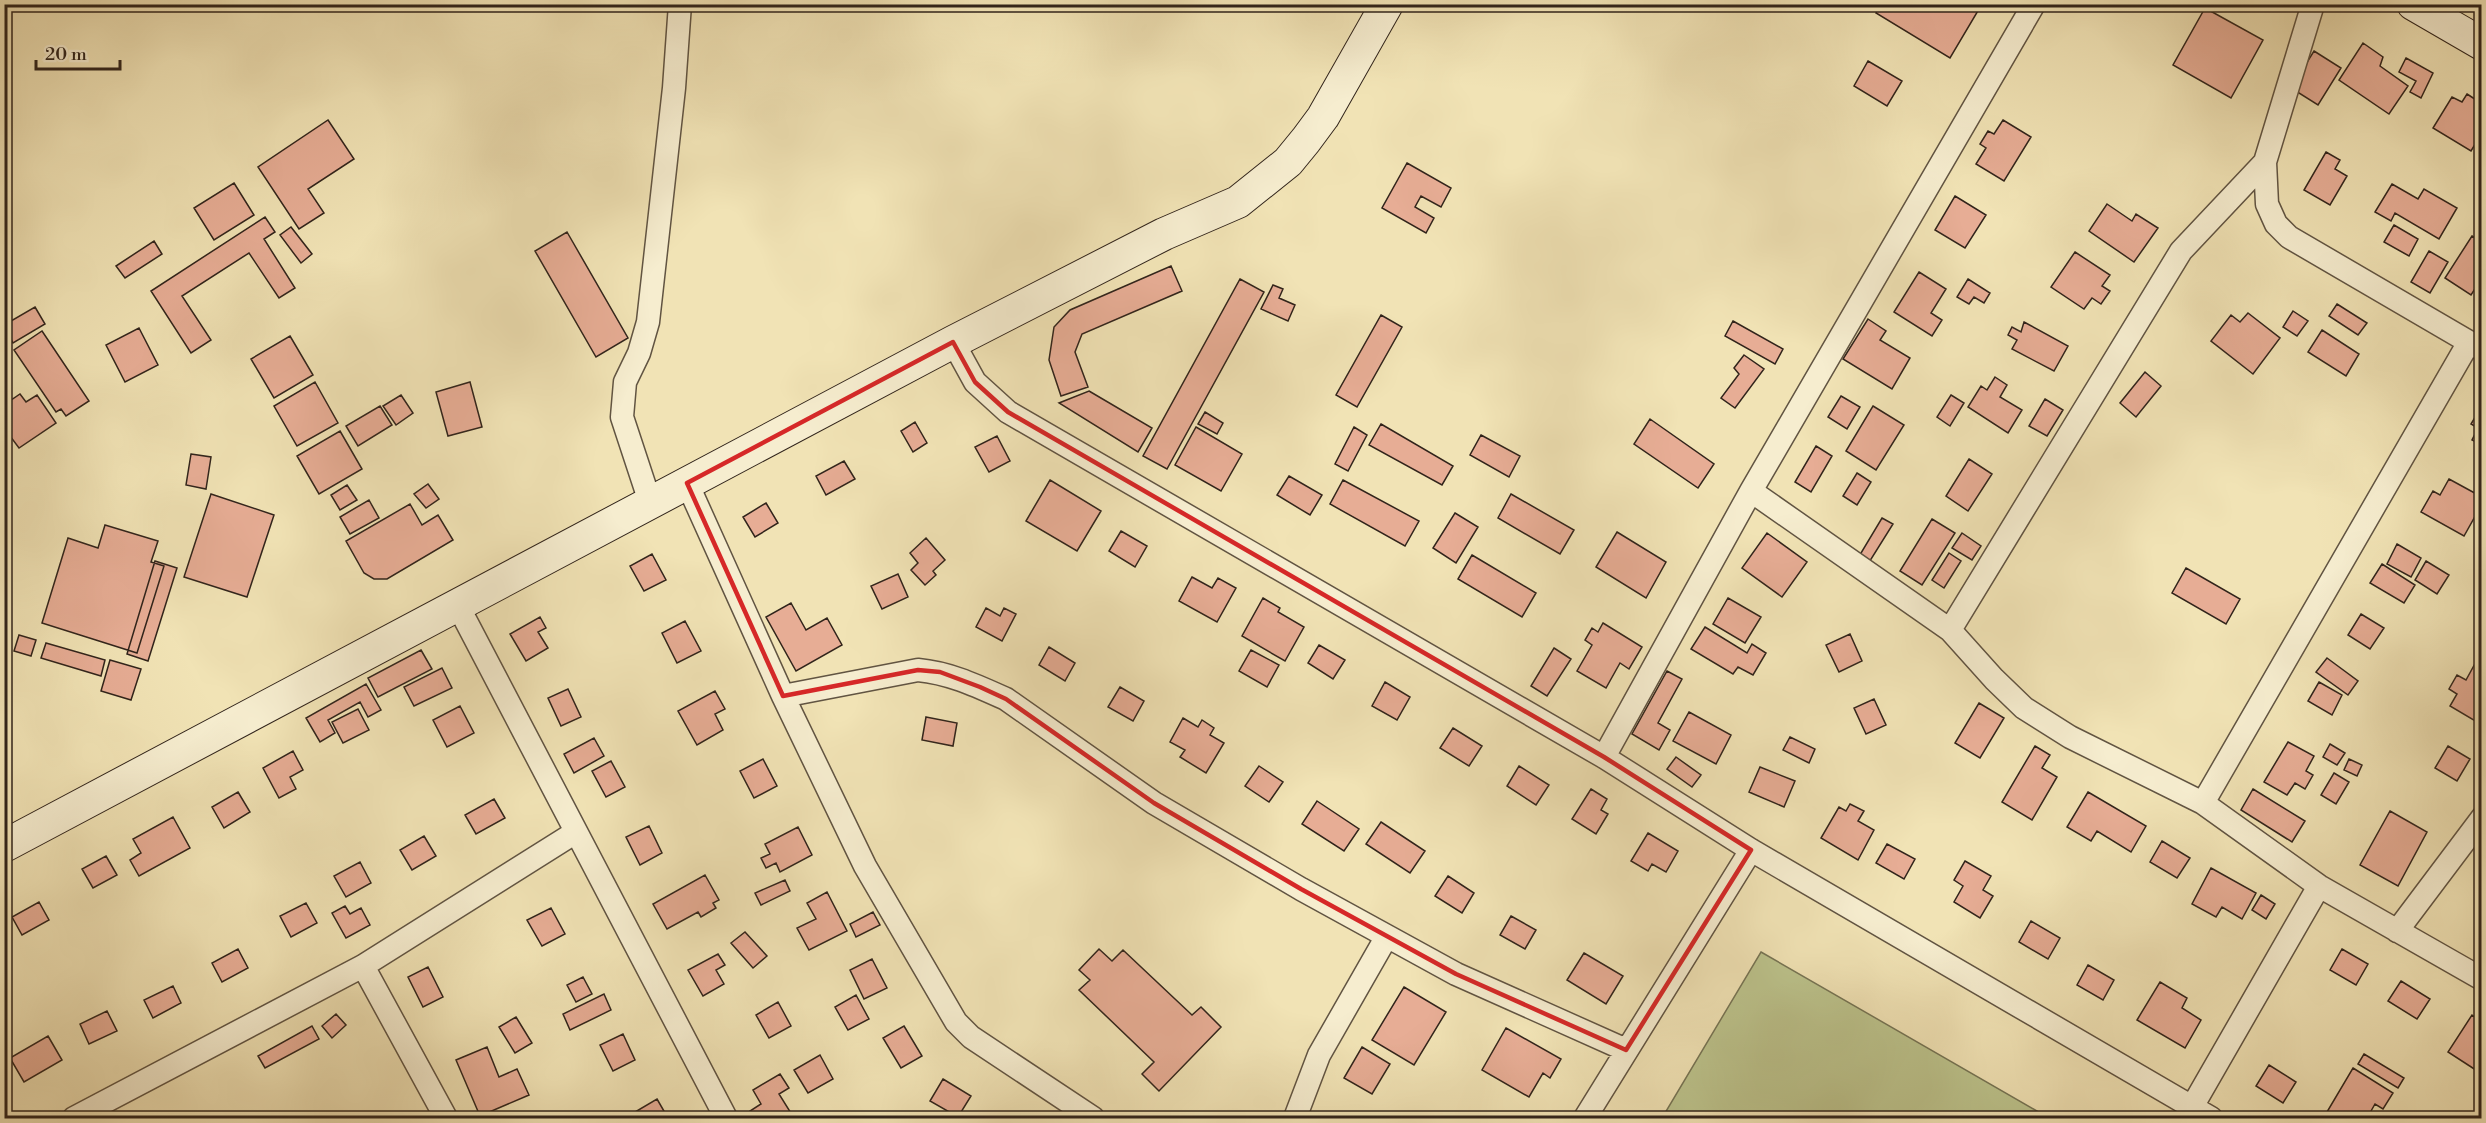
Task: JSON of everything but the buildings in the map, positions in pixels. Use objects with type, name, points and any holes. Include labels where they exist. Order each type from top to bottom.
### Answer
[{"type":"street","points":[[650,502],[622,417],[625,382],[639,353],[648,322],[674,88],[680,4]]},
{"type":"street","points":[[6,843],[953,342],[1164,234],[1238,202],[1287,162],[1323,117],[1387,4]]},
{"type":"street","points":[[1604,757],[1751,491],[2034,4]]},
{"type":"street","points":[[2203,803],[2475,346],[2289,237],[2276,224],[2267,204],[2265,162],[2313,4]]},
{"type":"street","points":[[2413,4],[2481,44]]},
{"type":"street","points":[[1950,630],[2181,251],[2265,162]]},
{"type":"street","points":[[953,342],[975,382],[1008,412],[1604,757],[1751,850],[2211,1119]]},
{"type":"street","points":[[687,483],[783,696],[865,866],[956,1022],[971,1037],[1093,1119]]},
{"type":"street","points":[[1751,491],[1950,630],[1994,679],[2024,708],[2070,737],[2203,803],[2319,886],[2481,979]]},
{"type":"street","points":[[457,604],[726,1119]]},
{"type":"street","points":[[783,696],[918,670],[940,672],[980,687],[1006,699],[1154,803],[1387,936],[1456,974],[1626,1050]]},
{"type":"street","points":[[2397,931],[2481,818]]},
{"type":"street","points":[[74,1119],[363,966],[576,832]]},
{"type":"street","points":[[1585,1119],[1751,850]]},
{"type":"street","points":[[2192,1107],[2319,886]]},
{"type":"street","points":[[1295,1119],[1319,1055],[1387,936]]},
{"type":"street","points":[[363,966],[446,1119]]},
{"type":"highlighted area","points":[[953,342],[975,382],[1008,412],[1604,757],[1751,850],[1626,1050],[1456,974],[1301,889],[1154,803],[1006,699],[980,687],[940,672],[918,670],[783,696],[687,483]]},
{"type":"green space","points":[[1761,952],[2049,1118],[1662,1118]]}]
